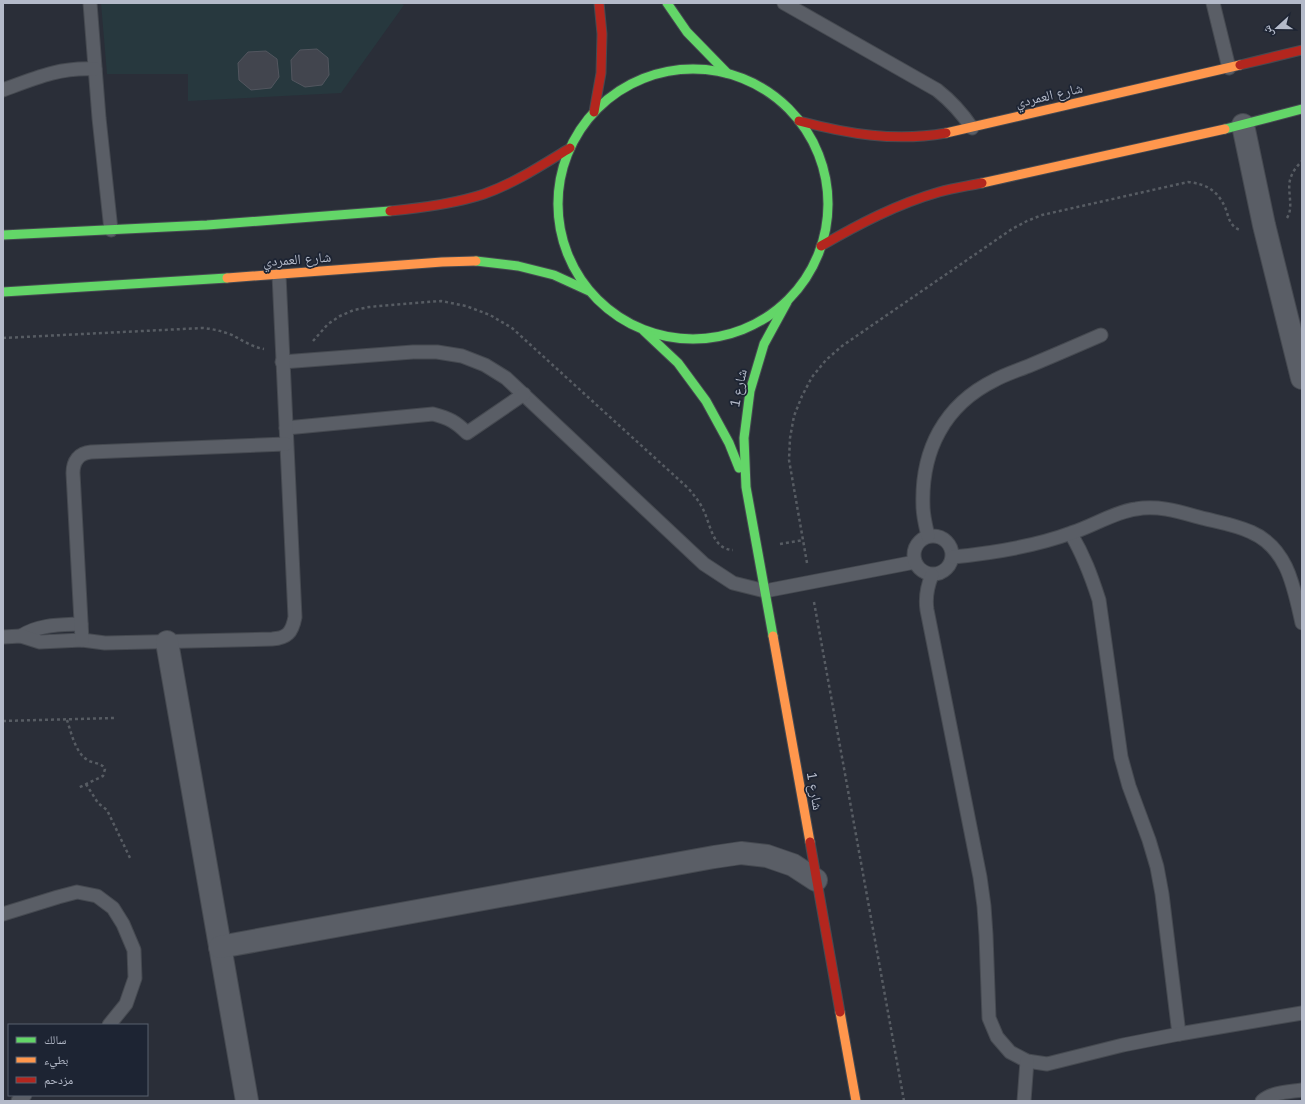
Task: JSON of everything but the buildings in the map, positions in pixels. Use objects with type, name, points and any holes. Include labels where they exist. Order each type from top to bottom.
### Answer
[{"type":"main road","points":[[594,112],[601,73],[602,34],[600,3]]},
{"type":"main road","points":[[667,3],[670,10],[696,44],[727,73]]},
{"type":"main road","name":"شارع العمردي","points":[[799,121],[827,129],[856,134],[915,136],[944,133],[972,128],[1302,50]]},
{"type":"main road","points":[[698,69],[727,73],[754,84],[779,100],[799,121],[816,150],[826,181],[828,214],[821,246],[813,266],[801,285],[787,302],[756,325],[720,337],[682,340],[644,330],[624,320],[605,307],[589,291],[572,265],[562,237],[558,207],[560,177],[570,148],[581,129],[594,112],[616,92],[641,79],[669,71],[698,69]]},
{"type":"main road","points":[[821,246],[849,229],[878,215],[908,202],[939,192],[1243,125],[1302,109]]},
{"type":"main road","points":[[3,235],[278,220],[435,206],[471,198],[506,185],[539,168],[570,148]]},
{"type":"main road","name":"شارع العمردي","points":[[3,292],[279,275],[442,262],[480,261],[518,266],[554,275],[589,291]]},
{"type":"main road","name":"شارع 1","points":[[787,302],[764,344],[750,391],[744,438],[746,487],[856,1101]]},
{"type":"main road","name":"شارع 1","points":[[644,330],[678,363],[706,401],[729,443],[746,487]]},
{"type":"street","points":[[1243,125],[1264,226],[1302,378]]},
{"type":"street","points":[[167,642],[247,1101]]},
{"type":"street","points":[[220,947],[741,853],[768,856],[793,865],[816,880]]},
{"type":"lane","points":[[90,3],[99,118],[111,230]]},
{"type":"lane","points":[[784,3],[937,90],[962,113],[972,128]]},
{"type":"lane","points":[[1213,3],[1228,68]]},
{"type":"lane","points":[[3,90],[53,72],[81,68],[95,69]]},
{"type":"lane","points":[[3,637],[21,636],[40,642],[82,640],[105,643],[280,638],[288,634],[293,626],[295,617],[279,275]]},
{"type":"lane","points":[[928,536],[923,508],[923,480],[929,452],[941,426],[974,392],[994,380],[1101,335]]},
{"type":"lane","points":[[282,356],[437,352],[462,356],[485,365],[506,378],[524,394],[704,564],[734,583],[765,591],[915,562]]},
{"type":"lane","points":[[286,428],[433,414],[446,417],[458,424],[467,433],[524,394]]},
{"type":"lane","points":[[82,640],[73,473],[75,460],[79,456],[85,452],[286,444]]},
{"type":"lane","points":[[953,557],[1000,551],[1036,544],[1071,534],[1120,513],[1136,509],[1153,508],[1170,510],[1235,526],[1252,532],[1268,542],[1280,556],[1289,572],[1302,623]]},
{"type":"lane","points":[[1071,534],[1083,554],[1099,600],[1121,757],[1129,786],[1149,840],[1157,867],[1162,894],[1179,1034]]},
{"type":"lane","points":[[928,536],[935,536],[943,538],[949,543],[953,557],[946,570],[939,574],[932,575],[925,573],[919,568],[915,562],[914,554],[916,546],[920,540],[928,536]]},
{"type":"lane","points":[[932,575],[927,586],[925,598],[970,833],[980,877],[986,935],[989,1018],[996,1037],[1010,1052],[1027,1061],[1047,1064],[1123,1045],[1302,1013]]},
{"type":"lane","points":[[21,636],[27,632],[39,628],[81,624]]},
{"type":"lane","points":[[3,914],[77,892],[97,896],[113,908],[123,924],[134,950],[135,978],[126,1004],[110,1024]]},
{"type":"lane","points":[[1024,1101],[1027,1061]]},
{"type":"lane","points":[[1262,1101],[1266,1097],[1302,1090]]},
{"type":"path","points":[[904,1101],[789,460],[790,438],[794,416],[802,396],[812,377],[826,360],[842,346],[1012,229],[1042,215],[1188,182],[1200,183],[1211,189],[1219,197],[1225,208],[1230,223],[1235,228],[1242,230],[1264,226],[1283,221],[1289,215],[1290,180],[1295,168],[1302,161]]},
{"type":"path","points":[[3,338],[203,328],[229,334],[282,356],[305,346],[312,341],[328,324],[340,316],[354,310],[369,307],[441,302],[466,306],[490,315],[512,328],[688,488],[703,508],[717,544],[723,548],[737,551],[803,540]]},
{"type":"path","points":[[3,721],[114,718]]},
{"type":"path","points":[[67,720],[80,753],[93,763],[104,766],[105,769],[103,776],[78,788]]},
{"type":"path","points":[[86,784],[95,798],[107,810],[131,860]]},
{"type":"shaded area","points":[[101,3],[401,3],[404,5],[341,93],[188,101],[188,74],[107,74]]},
{"type":"traffic: fast","points":[[667,3],[687,32],[727,73]]},
{"type":"traffic: fast","points":[[693,69],[732,75],[757,85],[788,109],[812,140],[822,165],[828,204],[822,243],[812,268],[788,299],[757,323],[732,333],[693,339],[654,333],[629,323],[598,299],[574,268],[564,243],[558,204],[564,165],[574,140],[598,109],[629,85],[654,75],[693,69]]},
{"type":"traffic: fast","points":[[1225,129],[1302,109]]},
{"type":"traffic: fast","points":[[3,235],[207,225],[390,211]]},
{"type":"traffic: fast","points":[[476,261],[518,266],[554,275],[589,291]]},
{"type":"traffic: fast","points":[[3,292],[227,278]]},
{"type":"traffic: fast","points":[[773,636],[746,487],[744,438],[750,391],[764,344],[787,302]]},
{"type":"traffic: fast","points":[[644,331],[678,363],[706,401],[729,443],[739,468]]},
{"type":"traffic: slow","points":[[946,133],[1240,65]]},
{"type":"traffic: slow","points":[[982,183],[1225,129]]},
{"type":"traffic: slow","points":[[227,278],[442,262],[476,261]]},
{"type":"traffic: slow","points":[[773,636],[810,842]]},
{"type":"traffic: slow","points":[[840,1012],[856,1101]]},
{"type":"traffic: jam","points":[[594,112],[601,73],[602,34],[599,3]]},
{"type":"traffic: jam","points":[[1240,65],[1302,50]]},
{"type":"traffic: jam","points":[[799,121],[835,130],[890,137],[927,136],[946,133]]},
{"type":"traffic: jam","points":[[390,211],[438,205],[484,194],[517,179],[570,148]]},
{"type":"traffic: jam","points":[[821,246],[864,222],[908,202],[944,191],[982,183]]},
{"type":"traffic: jam","points":[[810,842],[840,1012]]}]
